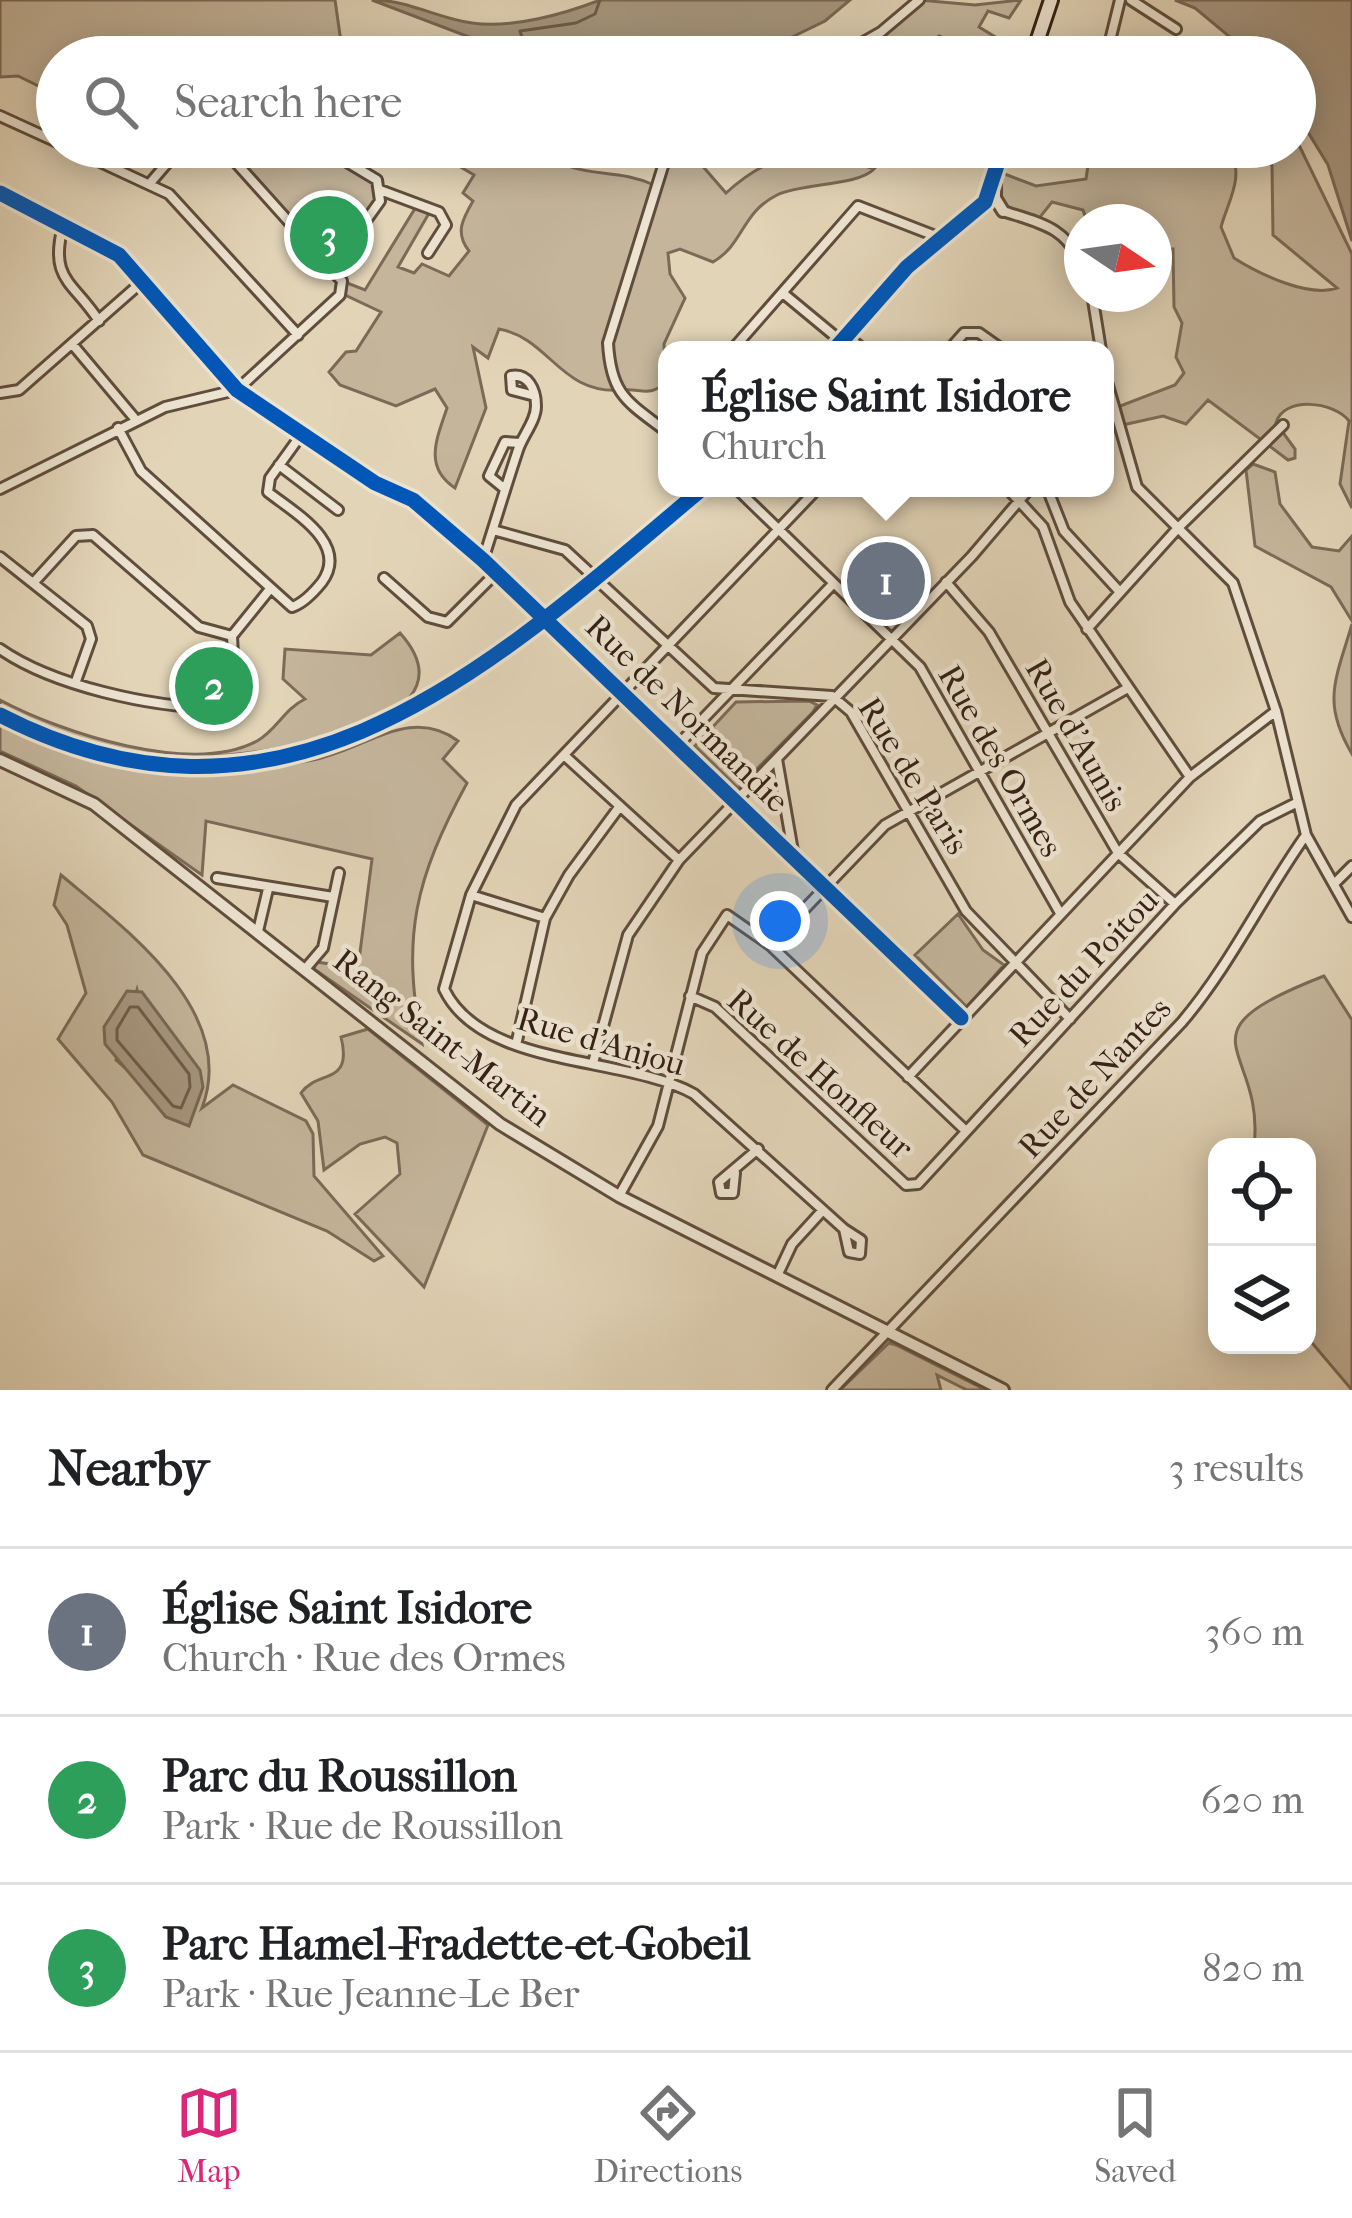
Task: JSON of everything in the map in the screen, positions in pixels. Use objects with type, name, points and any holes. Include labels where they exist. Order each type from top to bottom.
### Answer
[{"type":"main road","points":[[1039,36],[1051,0]]},
{"type":"main road","points":[[843,341],[938,237],[985,202],[998,168]]},
{"type":"main road","points":[[0,715],[73,744],[137,761],[248,761],[320,748],[380,728],[439,694],[546,620],[692,497]]},
{"type":"street","points":[[874,36],[919,0]]},
{"type":"street","points":[[1111,36],[1120,0]]},
{"type":"street","points":[[1131,0],[1176,29]]},
{"type":"street","points":[[0,116],[36,132]]},
{"type":"street","points":[[118,168],[151,182],[179,204],[298,334]]},
{"type":"street","points":[[151,182],[163,168]]},
{"type":"street","points":[[0,488],[136,420],[185,400],[238,390],[340,296],[342,281],[332,268],[241,168]]},
{"type":"street","points":[[332,268],[380,201],[377,180],[357,168]]},
{"type":"street","points":[[658,422],[625,402],[610,366],[608,343],[662,168]]},
{"type":"street","points":[[997,171],[994,198],[1003,211]]},
{"type":"street","points":[[380,190],[439,212],[446,225],[428,254]]},
{"type":"street","name":"Rue de Normandie","points":[[0,194],[119,255],[238,390],[301,435],[413,500],[483,560],[961,1018]]},
{"type":"street","points":[[740,341],[858,206],[938,237]]},
{"type":"street","points":[[966,219],[979,210],[1003,211],[1064,234]]},
{"type":"street","points":[[63,226],[57,262],[63,278],[99,321]]},
{"type":"street","points":[[0,393],[19,390],[142,281]]},
{"type":"street","points":[[784,294],[839,341]]},
{"type":"street","points":[[957,341],[964,334],[979,333],[990,341]]},
{"type":"street","points":[[73,345],[136,420]]},
{"type":"street","points":[[483,560],[520,443],[536,413],[536,396]]},
{"type":"street","points":[[1114,406],[1137,487],[1233,583],[1276,711],[1306,835],[1352,917]]},
{"type":"street","points":[[1087,628],[1178,528],[1283,425]]},
{"type":"street","points":[[118,428],[141,471],[287,604],[300,605],[326,577],[321,535],[268,492],[301,435]]},
{"type":"street","points":[[506,489],[489,476],[500,445],[520,443]]},
{"type":"street","points":[[280,465],[338,510]]},
{"type":"street","name":"Rue des Ormes","points":[[745,497],[920,667],[1060,913]]},
{"type":"street","points":[[545,918],[471,895],[517,805],[619,692],[809,497]]},
{"type":"street","points":[[1015,497],[1043,527],[1070,602],[1190,777]]},
{"type":"street","points":[[593,1063],[628,935],[679,860],[946,582],[1021,497]]},
{"type":"street","points":[[1051,497],[1064,531],[1119,591]]},
{"type":"street","points":[[493,530],[549,543],[598,576],[714,688],[731,692]]},
{"type":"street","points":[[35,580],[76,536],[93,535],[199,627],[232,636]]},
{"type":"street","points":[[0,557],[35,580],[86,626],[91,640],[76,681]]},
{"type":"street","points":[[384,578],[428,617],[447,622],[495,574]]},
{"type":"street","name":"Rue d'Aunis","points":[[946,582],[989,632],[1118,853],[1175,904]]},
{"type":"street","points":[[676,747],[833,584]]},
{"type":"street","points":[[0,649],[127,698],[191,708],[223,706],[235,693],[232,636],[270,589]]},
{"type":"street","points":[[770,945],[885,825],[1126,689]]},
{"type":"street","name":"Rue de Paris","points":[[731,692],[836,698],[851,712],[966,911],[1070,1018]]},
{"type":"street","points":[[908,1077],[1190,777],[1276,711]]},
{"type":"street","points":[[564,755],[679,860]]},
{"type":"street","name":"Rue de Normandie","points":[[777,759],[794,858]]},
{"type":"street","name":"Rang Saint-Martin","points":[[0,760],[94,804],[500,1124],[619,1196],[1003,1390]]},
{"type":"street","name":"Rue du Poitou","points":[[918,1184],[1175,904],[1259,821],[1298,802]]},
{"type":"street","points":[[516,1046],[545,918],[582,854],[620,806]]},
{"type":"street","name":"Rue de Nantes","points":[[832,1390],[1182,1022],[1224,972],[1263,895],[1306,835]]},
{"type":"street","points":[[1334,884],[1352,866]]},
{"type":"street","points":[[306,968],[323,948],[339,874]]},
{"type":"street","points":[[217,878],[333,897]]},
{"type":"street","points":[[258,931],[268,889]]},
{"type":"street","name":"Rue d'Anjou","points":[[471,895],[444,989],[449,1000],[516,1046],[669,1082],[723,1115],[844,1229]]},
{"type":"street","points":[[619,1196],[658,1126],[702,953],[727,915],[770,945],[966,1131]]},
{"type":"street","name":"Rue de Honfleur","points":[[691,996],[715,1007],[906,1185],[918,1184]]},
{"type":"street","points":[[735,1173],[758,1149]]},
{"type":"street","points":[[776,1278],[792,1244],[823,1210]]},
{"type":"shaded area","points":[[0,0],[335,0],[340,36],[36,36],[36,85],[18,76],[0,77]]},
{"type":"shaded area","points":[[919,0],[975,5],[1021,0],[1009,18],[988,11],[979,27],[994,36],[884,36],[881,32]]},
{"type":"shaded area","points":[[241,168],[357,168],[377,180],[380,201],[332,268]]},
{"type":"shaded area","points":[[462,168],[575,168],[654,185],[661,168],[704,168],[726,193],[760,168],[874,169],[855,179],[777,195],[756,211],[713,262],[680,249],[668,253],[670,274],[685,298],[665,341],[658,341],[655,390],[584,384],[531,343],[499,329],[488,358],[473,347],[486,408],[455,488],[436,461],[447,408],[435,389],[396,406],[340,385],[329,372],[346,352],[356,351],[381,312],[341,293],[342,281],[365,290],[419,202],[432,208],[398,267],[414,273],[422,264],[449,276],[469,251],[462,226],[473,201],[463,193],[474,175]]},
{"type":"shaded area","points":[[1088,168],[1235,168],[1221,227],[1234,258],[1299,287],[1337,288],[1273,235],[1272,168],[1310,168],[1352,254],[1352,508],[1340,484],[1349,421],[1332,409],[1298,405],[1281,414],[1276,423],[1295,449],[1295,458],[1288,460],[1208,400],[1186,424],[1163,416],[1118,426],[1120,406],[1175,385],[1184,373],[1176,357],[1182,323],[1174,307],[1172,204],[1052,202],[1036,222],[985,202],[997,171],[1036,186],[1086,179]]},
{"type":"shaded area","points":[[1253,464],[1275,472],[1280,504],[1312,547],[1339,551],[1352,536],[1352,621],[1331,587],[1255,546],[1246,470]]},
{"type":"shaded area","points":[[1352,624],[1352,754],[1337,719],[1334,690]]},
{"type":"shaded area","points":[[400,633],[419,669],[410,697],[379,720],[284,748],[189,757],[139,755],[56,733],[0,706],[0,700],[57,725],[127,746],[198,754],[230,751],[264,737],[305,699],[283,679],[285,649],[371,655]]},
{"type":"shaded area","points":[[809,701],[817,705],[813,712],[738,788],[695,746],[736,702]]},
{"type":"shaded area","points":[[0,718],[118,755],[189,768],[268,767],[313,760],[387,733],[422,727],[458,741],[443,759],[467,783],[424,879],[413,939],[422,1044],[314,969],[316,962],[358,968],[372,859],[206,821],[202,875],[76,786],[0,751]]},
{"type":"shaded area","points":[[61,875],[143,946],[190,1006],[204,1038],[209,1072],[202,1108],[233,1085],[306,1121],[313,1134],[314,1176],[383,1256],[374,1261],[327,1231],[143,1155],[112,1102],[58,1039],[86,993],[67,925],[54,905]],"holes":[[[137,990],[166,1117],[139,1080],[116,1060]]]},
{"type":"shaded area","points":[[958,914],[983,950],[1004,965],[967,1007],[915,955]]},
{"type":"shaded area","points":[[1324,976],[1352,1020],[1352,1390],[1316,1348],[1316,1138],[1254,1138],[1254,1113],[1236,1046],[1237,1030],[1250,1014],[1277,996]]},
{"type":"shaded area","points":[[368,1029],[488,1125],[424,1287],[355,1214],[400,1174],[397,1143],[385,1137],[360,1144],[324,1170],[318,1121],[301,1093],[338,1070],[341,1037]]},
{"type":"shaded area","points":[[889,1343],[986,1390],[967,1390],[937,1375],[941,1390],[840,1390]]},
{"type":"water","points":[[372,0],[459,21],[503,24],[600,0],[850,0],[825,21],[794,36],[466,36]]},
{"type":"water","points":[[1175,0],[1352,0],[1352,241],[1328,165],[1316,145],[1316,36],[1229,36],[1195,8]]},
{"type":"water","points":[[127,991],[142,992],[200,1070],[203,1087],[189,1126],[166,1117],[105,1044],[104,1027]]},
{"type":"cycle path","points":[[842,341],[907,267],[985,202],[996,168]]},
{"type":"cycle path","points":[[0,193],[119,255],[237,390],[375,483],[413,500],[483,560],[961,1018]]},
{"type":"cycle path","points":[[0,715],[104,755],[202,766],[294,754],[382,722],[466,675],[546,618],[692,497]]},
{"type":"place","name":"Parc Hamel-Fradette-et-Gobeil","points":[[329,235]]},
{"type":"place","name":"Église Saint Isidore","points":[[886,581]]},
{"type":"place","name":"Parc du Roussillon","points":[[214,686]]}]
